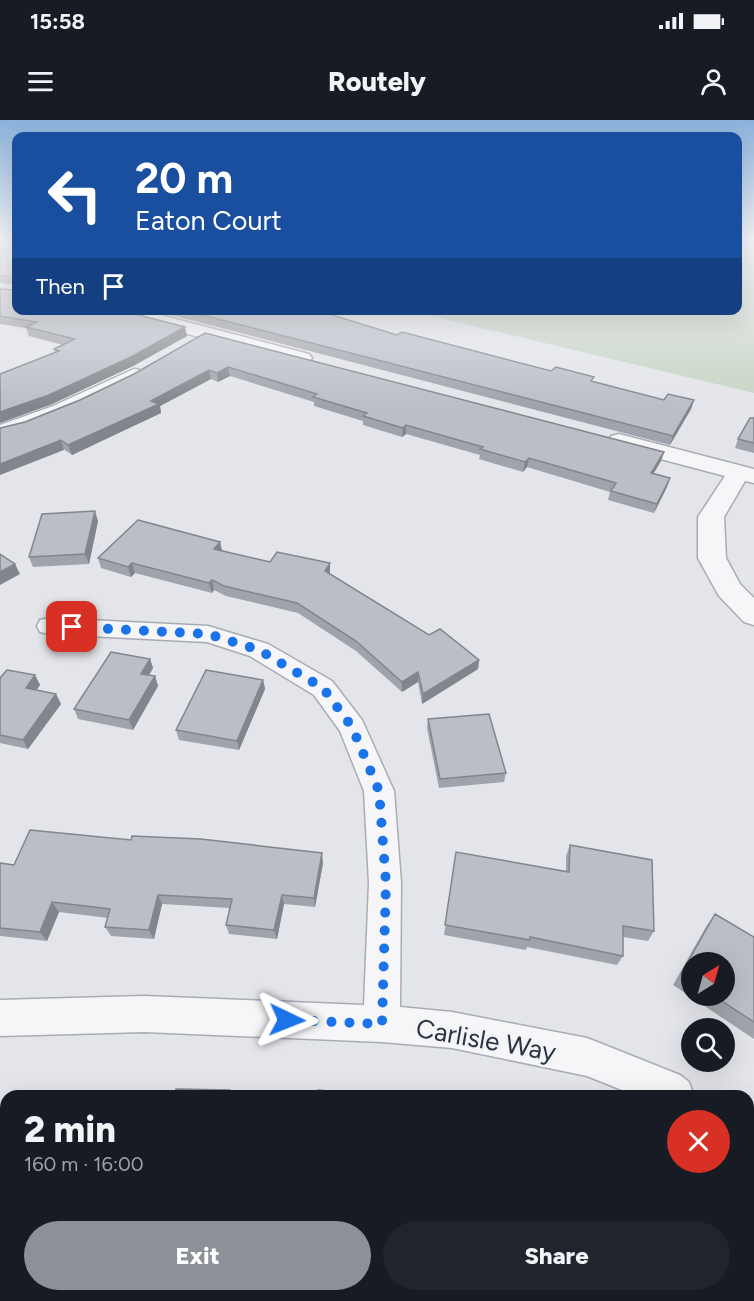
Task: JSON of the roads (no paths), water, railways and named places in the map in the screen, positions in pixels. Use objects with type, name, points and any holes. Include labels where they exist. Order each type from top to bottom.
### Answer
[{"type":"street","points":[[137,315],[320,363]]},
{"type":"street","points":[[187,344],[206,333]]},
{"type":"street","points":[[0,431],[58,410],[149,366]]},
{"type":"street","points":[[604,437],[746,474],[711,517],[712,558],[729,589],[754,615]]},
{"type":"street","points":[[49,626],[208,634],[259,650],[323,688],[352,727],[379,791],[386,883],[382,1024]]},
{"type":"street","name":"Carlisle Way","points":[[0,1018],[144,1014],[382,1024],[452,1030],[587,1058],[667,1090]]}]
